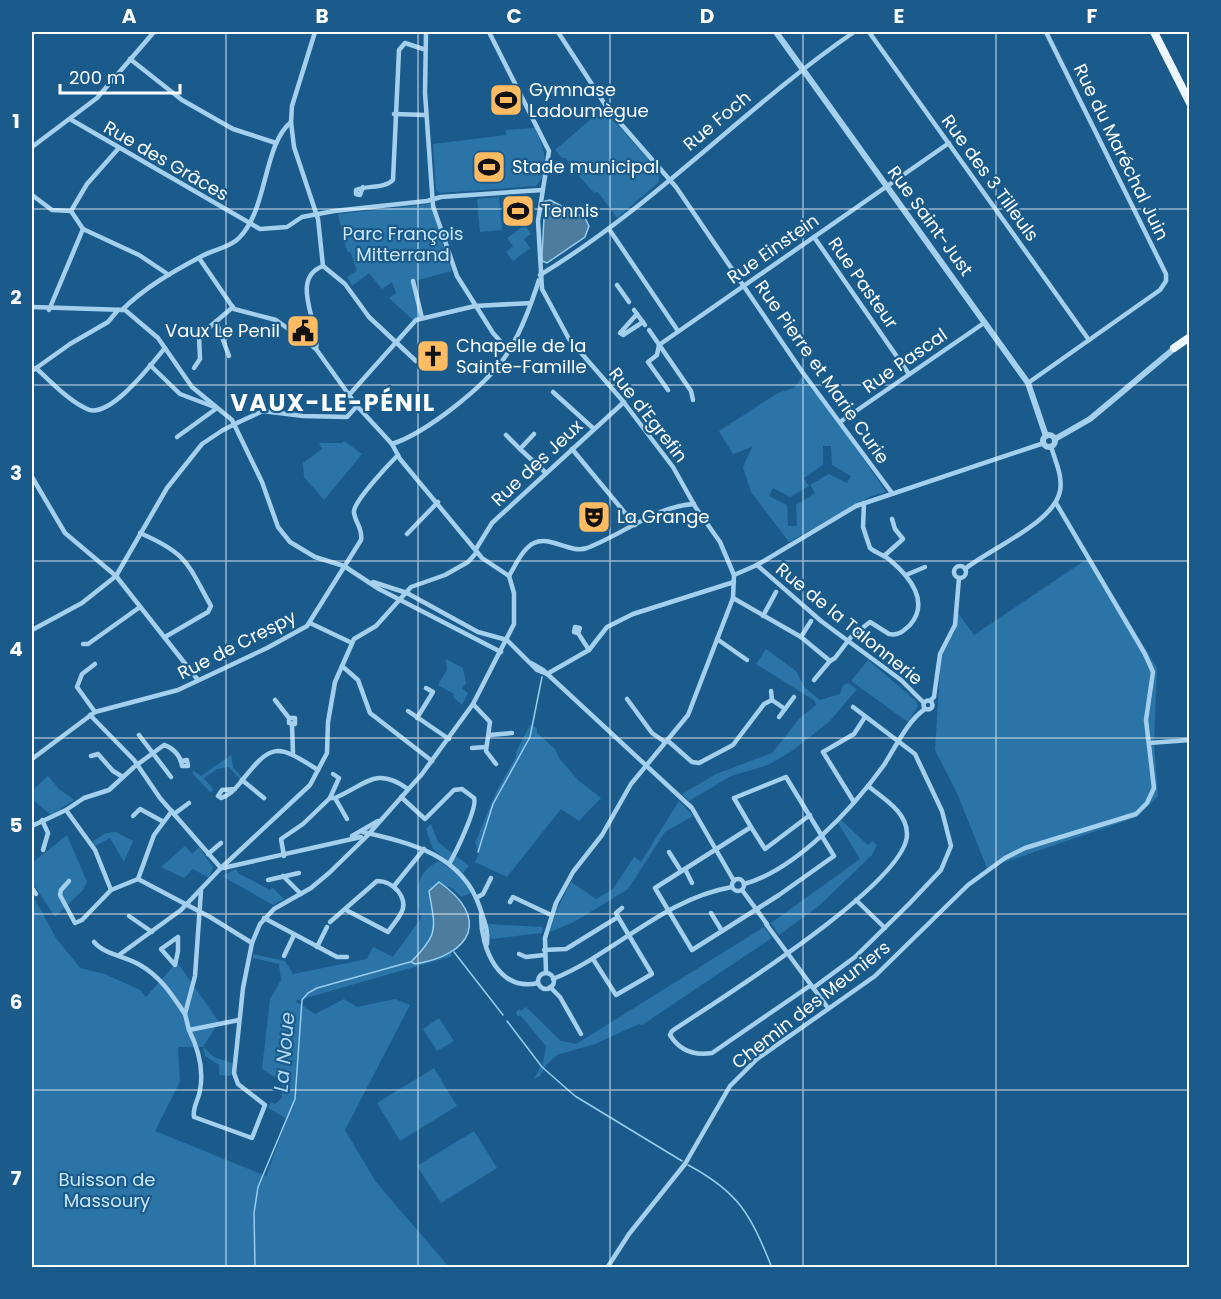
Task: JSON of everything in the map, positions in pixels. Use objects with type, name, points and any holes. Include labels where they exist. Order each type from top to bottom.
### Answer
[{"type":"main road","points":[[1154,32],[1190,103]]},
{"type":"main road","points":[[1174,348],[1190,340]]},
{"type":"street","points":[[32,147],[97,98],[154,32]]},
{"type":"street","points":[[315,32],[302,68],[291,122],[294,147],[323,244],[323,266]]},
{"type":"street","points":[[426,32],[423,49],[432,199],[457,276],[475,306],[508,351]]},
{"type":"street","points":[[392,444],[408,439],[434,422],[493,372],[508,351],[531,303],[540,275],[537,241],[549,151],[489,32]]},
{"type":"street","name":"Rue Pierre et Marie Curie","points":[[558,32],[608,109],[670,178],[892,493]]},
{"type":"street","name":"Rue Saint-Just","points":[[776,32],[1028,383],[1046,436]]},
{"type":"street","name":"Rue Foch","points":[[540,275],[609,229],[802,68],[854,32]]},
{"type":"street","name":"Rue des 3 Tilleuls","points":[[869,32],[1089,340]]},
{"type":"street","name":"Rue du Maréchal Juin","points":[[1046,32],[1166,274],[1164,286],[1089,340]]},
{"type":"street","points":[[363,188],[387,185],[393,180],[396,132],[394,114],[399,50],[405,44],[423,49]]},
{"type":"street","points":[[130,59],[182,100],[233,129],[276,142]]},
{"type":"street","points":[[165,348],[120,398],[111,405],[95,411],[88,410],[34,369],[70,344],[108,322],[120,310],[169,275],[234,242],[249,224],[270,169],[276,142],[291,114]]},
{"type":"street","points":[[394,114],[426,115]]},
{"type":"street","name":"Rue des Grâces","points":[[70,119],[249,224]]},
{"type":"street","points":[[282,129],[291,122]]},
{"type":"street","name":"Rue Einstein","points":[[659,345],[949,143]]},
{"type":"street","points":[[71,211],[87,184],[118,149]]},
{"type":"street","points":[[249,224],[260,229],[287,227],[302,217],[432,199],[542,190]]},
{"type":"street","points":[[32,195],[52,210],[71,211]]},
{"type":"street","points":[[71,211],[83,229],[139,255],[169,275]]},
{"type":"street","points":[[49,310],[83,229]]},
{"type":"street","points":[[609,229],[678,331]]},
{"type":"street","name":"Rue Pasteur","points":[[814,237],[909,374]]},
{"type":"street","points":[[199,258],[233,307],[276,320],[316,349],[357,406],[392,444],[398,455],[476,550],[509,576],[514,593],[516,618],[473,704],[432,761],[383,817],[347,853]]},
{"type":"street","points":[[323,266],[345,284],[369,317],[416,361]]},
{"type":"street","points":[[316,349],[306,292],[317,270],[323,266]]},
{"type":"street","name":"Rue d'Egrefin","points":[[540,275],[542,289],[569,339],[624,402],[673,467],[694,504],[720,542],[734,575]]},
{"type":"street","points":[[413,281],[422,318]]},
{"type":"street","points":[[617,285],[629,302]]},
{"type":"street","points":[[349,395],[412,323],[422,318],[475,306],[531,303]]},
{"type":"street","points":[[32,307],[49,310],[120,310],[145,327],[165,348],[192,387],[236,422]]},
{"type":"street","points":[[194,368],[200,359],[199,336],[233,307]]},
{"type":"street","points":[[645,326],[623,335],[620,333],[635,312],[659,345],[691,391],[693,400]]},
{"type":"street","points":[[216,321],[229,356]]},
{"type":"street","name":"Rue Pascal","points":[[840,422],[984,322]]},
{"type":"street","points":[[1028,383],[1089,340]]},
{"type":"street","points":[[659,345],[657,355],[648,362],[668,390]]},
{"type":"street","points":[[553,979],[546,973],[544,953],[551,915],[573,872],[602,835],[631,784],[688,715],[733,598],[734,575],[757,565],[864,503],[1048,445],[1090,419],[1174,348]]},
{"type":"street","points":[[150,365],[186,396],[218,408]]},
{"type":"street","points":[[186,396],[192,387]]},
{"type":"street","points":[[553,392],[594,429]]},
{"type":"street","name":"Rue des Jeux","points":[[351,643],[376,626],[399,598],[414,585],[445,575],[468,562],[492,524],[624,402]]},
{"type":"street","points":[[32,630],[45,620],[82,603],[116,576],[167,488],[202,444],[236,422],[263,411],[303,416],[346,417],[357,406]]},
{"type":"street","points":[[177,437],[218,408]]},
{"type":"street","points":[[236,422],[236,428],[282,534],[308,553],[344,566],[501,652]]},
{"type":"street","points":[[520,449],[534,434]]},
{"type":"street","points":[[506,435],[546,473]]},
{"type":"street","points":[[965,569],[1044,516],[1056,503],[1060,490],[1060,472],[1046,436],[1051,435],[1055,439]]},
{"type":"street","points":[[572,449],[635,525]]},
{"type":"street","name":"Rue de Crespy","points":[[32,759],[92,713],[156,697],[198,680],[267,648],[310,623],[322,597],[361,540],[361,529],[354,514],[355,507],[377,477],[398,455]]},
{"type":"street","points":[[32,477],[65,533],[116,576],[198,680]]},
{"type":"street","points":[[407,534],[438,502]]},
{"type":"street","points":[[814,680],[849,641],[870,622],[893,635],[903,632],[914,619],[920,603],[906,575],[884,556],[874,552],[868,543],[863,527],[864,503]]},
{"type":"street","name":"Chemin des Meuniers","points":[[608,1268],[629,1234],[685,1164],[730,1086],[757,1059],[875,976],[969,885],[990,869],[1025,848],[1136,814],[1147,803],[1154,788],[1146,720],[1153,672],[1145,654],[1056,503]]},
{"type":"street","points":[[509,576],[531,544],[550,542],[563,548],[585,549],[676,508],[694,504]]},
{"type":"street","points":[[884,556],[903,539],[895,529],[892,519]]},
{"type":"street","points":[[140,533],[163,543],[182,557],[211,606],[208,612],[165,637]]},
{"type":"street","name":"Rue de la Talonnerie","points":[[757,565],[821,621],[901,680],[924,706]]},
{"type":"street","points":[[742,890],[744,884],[772,872],[822,834],[854,802],[868,786],[924,706],[934,697],[940,654],[956,625],[959,578],[955,574],[956,568],[960,566],[965,569]]},
{"type":"street","points":[[906,575],[925,567]]},
{"type":"street","points":[[959,578],[965,576],[965,569]]},
{"type":"street","points":[[367,580],[405,592],[478,632],[507,640],[692,808],[734,880],[732,887]]},
{"type":"street","points":[[547,674],[589,650],[607,627],[633,614],[734,582]]},
{"type":"street","points":[[763,616],[776,592]]},
{"type":"street","points":[[733,598],[801,637],[830,661]]},
{"type":"street","points":[[83,644],[88,645],[140,607]]},
{"type":"street","points":[[801,637],[811,621]]},
{"type":"street","points":[[119,955],[187,905],[220,868],[291,806],[310,785],[327,753],[328,722],[335,682],[351,643],[310,623]]},
{"type":"street","points":[[578,633],[589,650]]},
{"type":"street","points":[[717,639],[747,660]]},
{"type":"street","points":[[95,664],[81,674],[78,687],[92,713],[137,764],[173,813],[220,868]]},
{"type":"street","points":[[342,666],[358,680],[370,712],[432,761]]},
{"type":"street","points":[[417,718],[433,692],[426,688]]},
{"type":"street","points":[[771,691],[772,700],[785,710]]},
{"type":"street","points":[[779,717],[794,698]]},
{"type":"street","points":[[627,699],[652,733],[692,762],[699,763],[733,745],[764,704],[772,700]]},
{"type":"street","points":[[275,700],[292,725],[292,753]]},
{"type":"street","points":[[924,706],[932,708],[930,701]]},
{"type":"street","points":[[473,704],[489,720],[486,747],[496,764]]},
{"type":"street","points":[[853,707],[915,754],[949,830],[951,846],[941,870],[855,957],[712,1053],[692,1053],[683,1049],[672,1038],[672,1031],[829,924],[856,900],[903,851],[907,835],[906,826],[899,812],[868,786]]},
{"type":"street","points":[[408,711],[449,738]]},
{"type":"street","points":[[854,802],[823,752],[854,734],[865,717]]},
{"type":"street","points":[[489,735],[512,733]]},
{"type":"street","points":[[139,735],[171,777]]},
{"type":"street","points":[[1149,742],[1190,740]]},
{"type":"street","points":[[32,826],[66,810],[84,798],[109,790],[137,764],[164,745],[171,747],[182,761]]},
{"type":"street","points":[[472,748],[486,747]]},
{"type":"street","points":[[235,789],[263,755],[273,751],[292,753],[318,770]]},
{"type":"street","points":[[91,756],[98,754],[113,771],[123,777]]},
{"type":"street","points":[[333,774],[339,778],[333,798]]},
{"type":"street","points":[[284,856],[281,839],[303,824],[333,798],[382,776],[392,778],[408,789]]},
{"type":"street","points":[[751,827],[655,888],[692,950],[756,910],[834,856],[822,834],[810,815],[786,777],[734,798],[765,849],[810,815]]},
{"type":"street","points":[[242,780],[264,798]]},
{"type":"street","points":[[401,797],[425,819],[454,790],[462,789],[474,798],[476,806],[461,836],[459,849],[449,864]]},
{"type":"street","points":[[333,798],[347,819]]},
{"type":"street","points":[[69,881],[61,890],[60,895],[75,922],[82,920],[111,890],[138,879],[154,835],[162,821],[189,803]]},
{"type":"street","points":[[133,816],[140,809],[162,821]]},
{"type":"street","points":[[66,810],[82,829],[94,850],[111,890]]},
{"type":"street","points":[[94,942],[100,950],[119,955],[154,975],[185,1014],[189,1030],[196,1043],[201,1069],[201,1089],[194,1117],[251,1138],[265,1106],[234,1078],[239,1020],[252,943],[264,918],[274,909],[319,882],[383,817]]},
{"type":"street","points":[[42,820],[48,832],[43,850]]},
{"type":"street","points":[[220,868],[284,856],[364,835],[379,836],[424,849],[449,864],[467,882],[476,898],[488,934],[489,956],[501,974],[518,983],[538,983],[543,988],[550,987]]},
{"type":"street","points":[[347,839],[352,846]]},
{"type":"street","points":[[208,854],[221,843]]},
{"type":"street","points":[[394,886],[424,849]]},
{"type":"street","points":[[669,852],[692,883]]},
{"type":"street","points":[[267,880],[299,873]]},
{"type":"street","points":[[283,876],[301,894]]},
{"type":"street","points":[[476,898],[483,894],[491,878]]},
{"type":"street","points":[[138,879],[252,943]]},
{"type":"street","points":[[734,880],[741,880],[744,884]]},
{"type":"street","points":[[317,947],[328,925],[372,883],[383,881],[394,886],[405,904],[388,932],[345,910]]},
{"type":"street","points":[[732,887],[735,891],[742,890]]},
{"type":"street","points":[[550,987],[553,979],[593,959],[668,910],[703,895],[732,887]]},
{"type":"street","points":[[32,888],[36,894]]},
{"type":"street","points":[[742,890],[828,1008]]},
{"type":"street","points":[[185,1014],[195,976],[201,891]]},
{"type":"street","points":[[510,902],[513,897],[551,915]]},
{"type":"street","points":[[856,900],[885,928]]},
{"type":"street","points":[[593,959],[616,995],[649,976],[651,972],[616,913],[622,908]]},
{"type":"street","points":[[711,913],[722,931]]},
{"type":"street","points":[[129,915],[152,932]]},
{"type":"street","points":[[519,954],[526,957],[566,949],[618,917]]},
{"type":"street","points":[[264,918],[337,957],[347,957]]},
{"type":"street","points":[[284,956],[294,935]]},
{"type":"street","points":[[178,937],[180,939],[175,965],[161,950],[171,942],[178,937]]},
{"type":"street","points":[[538,983],[539,977],[546,973]]},
{"type":"street","points":[[550,987],[560,997],[581,1034]]},
{"type":"street","points":[[189,1030],[239,1020]]},
{"type":"green space","points":[[603,109],[659,171],[659,182],[617,218],[598,192],[594,193],[566,158],[562,158],[555,150]]},
{"type":"green space","name":"Stade municipal","points":[[535,128],[545,157],[544,173],[536,186],[439,193],[436,189],[433,144],[506,135],[506,130]]},
{"type":"green space","points":[[499,197],[502,230],[480,232],[477,199]]},
{"type":"green space","name":"Parc François Mitterrand","points":[[430,204],[452,271],[411,282],[420,316],[413,320],[389,298],[396,293],[392,282],[382,289],[369,273],[352,286],[347,277],[357,271],[351,253],[347,251],[338,214]]},
{"type":"green space","points":[[525,225],[531,234],[524,239],[530,248],[513,261],[506,252],[513,246],[507,238]]},
{"type":"green space","points":[[802,377],[832,413],[886,492],[871,496],[789,542],[751,492],[743,467],[752,447],[733,454],[719,431],[778,393],[794,388]],"holes":[[[823,446],[831,446],[832,465],[851,476],[847,483],[829,474],[810,485],[815,493],[796,505],[797,526],[788,526],[787,505],[769,496],[773,488],[790,497],[809,486],[804,478],[823,465]]]},
{"type":"green space","points":[[344,441],[362,454],[324,500],[304,477],[303,463],[322,449],[319,443],[342,443]]},
{"type":"green space","points":[[1090,557],[1157,668],[1154,744],[1158,796],[1137,817],[987,868],[957,793],[935,750],[941,654],[955,632],[958,613],[974,635]]},
{"type":"green space","points":[[766,649],[796,671],[805,688],[820,700],[840,694],[843,685],[848,683],[857,689],[829,722],[792,751],[768,765],[731,776],[689,801],[682,794],[716,774],[772,753],[799,719],[816,705],[815,701],[756,664]]},
{"type":"green space","points":[[446,659],[463,668],[466,683],[462,689],[468,693],[462,705],[453,697],[454,694],[438,685],[447,670]]},
{"type":"green space","points":[[868,660],[915,700],[918,706],[908,722],[851,681]]},
{"type":"green space","points":[[530,725],[537,728],[537,733],[555,749],[559,758],[578,780],[601,798],[579,821],[561,809],[507,877],[475,862],[479,853],[475,843],[496,792],[516,757],[516,752]]},
{"type":"green space","points":[[231,755],[233,767],[242,778],[241,780],[229,767],[217,769],[204,778],[213,789],[211,793],[192,773],[194,771],[201,776]]},
{"type":"green space","points":[[48,776],[59,789],[74,800],[51,815],[32,799],[32,791]]},
{"type":"green space","points":[[679,801],[693,816],[665,832],[628,889],[574,922],[550,932],[557,909],[571,882],[596,899],[613,889],[634,857],[641,862]]},
{"type":"green space","points":[[841,820],[868,845],[872,841],[877,845],[872,855],[820,905],[779,935],[771,923],[860,859],[838,823]]},
{"type":"green space","points":[[431,824],[438,842],[469,866],[463,873],[433,849],[426,829]]},
{"type":"green space","points":[[116,832],[133,841],[124,862],[110,838],[95,846],[92,842],[106,833]]},
{"type":"green space","points":[[67,835],[87,882],[82,891],[55,917],[32,882],[32,863]]},
{"type":"green space","points":[[185,846],[192,854],[199,847],[213,867],[209,878],[193,869],[184,878],[161,867]]},
{"type":"green space","name":"Buisson de Massoury","points":[[439,861],[458,874],[471,893],[461,897],[452,888],[440,885],[448,950],[453,956],[295,1001],[315,1014],[344,999],[357,1007],[395,999],[410,1005],[345,1130],[376,1182],[449,1267],[32,1267],[32,894],[56,938],[80,968],[105,974],[140,990],[146,997],[177,962],[219,1022],[203,1047],[178,1047],[180,1082],[155,1131],[266,1176],[287,1119],[268,1108],[271,1102],[275,1104],[282,1098],[281,1081],[262,1069],[270,999],[281,980],[279,964],[253,958],[253,954],[285,961],[293,974],[367,959],[373,947],[393,957],[421,918],[417,893],[425,871]]},
{"type":"green space","points":[[236,869],[238,873],[270,890],[273,888],[284,899],[273,905],[222,876]]},
{"type":"green space","points":[[488,924],[543,927],[542,933],[491,939]]},
{"type":"green space","points":[[764,927],[772,938],[642,1025],[639,1024],[595,1044],[557,1055],[547,1064],[540,1076],[534,1079],[543,1063],[546,1046],[520,1015],[518,1017],[516,1012],[519,1009],[521,1011],[526,1007],[561,1041],[576,1044]]},
{"type":"green space","points":[[439,1018],[454,1041],[437,1051],[423,1029]]},
{"type":"green space","points":[[203,1047],[214,1057],[232,1063],[231,1076],[219,1075],[219,1065],[205,1056]]},
{"type":"green space","points":[[434,1068],[457,1106],[400,1141],[377,1103]]},
{"type":"green space","points":[[474,1131],[497,1168],[441,1203],[417,1166]]},
{"type":"shaded area","points":[[550,200],[585,218],[589,226],[585,237],[547,263],[542,261],[542,254],[545,201]]},
{"type":"shaded area","points":[[439,882],[455,895],[465,909],[469,921],[468,933],[461,944],[450,952],[415,964],[411,962],[431,937],[434,922],[429,891]]},
{"type":"waterway","name":"La Noue","points":[[478,852],[493,804],[530,737],[542,677]]},
{"type":"waterway","points":[[454,952],[503,1015]]},
{"type":"waterway","name":"La Noue","points":[[255,1268],[254,1213],[258,1187],[295,1099],[302,1000],[317,988],[410,962]]},
{"type":"waterway","points":[[507,1021],[542,1067],[575,1096],[682,1161]]},
{"type":"waterway","points":[[688,1165],[720,1185],[741,1207],[750,1219],[772,1268]]},
{"type":"place","name":"Gymnase Ladoumègue","points":[[506,100]]},
{"type":"place","name":"Stade municipal","points":[[489,167]]},
{"type":"place","name":"Tennis","points":[[518,211]]},
{"type":"place","name":"Vaux Le Penil","points":[[303,331]]},
{"type":"place","name":"Chapelle de la Sainte-Famille","points":[[433,356]]},
{"type":"place","name":"La Grange","points":[[594,517]]},
{"type":"district","name":"VAUX-LE-PÉNIL","points":[[333,403]]}]
